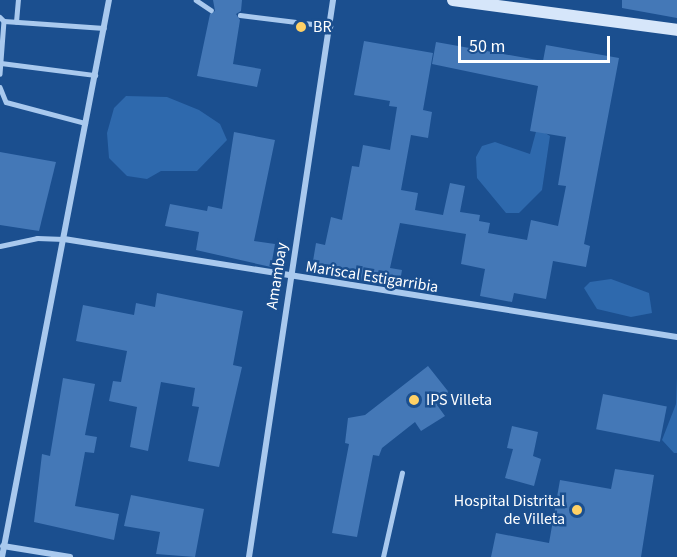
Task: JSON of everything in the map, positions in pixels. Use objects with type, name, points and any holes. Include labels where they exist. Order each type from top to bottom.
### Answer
[{"type":"main road","points":[[453,0],[677,30]]},
{"type":"street","points":[[2,557],[109,0]]},
{"type":"street","name":"Amambay","points":[[249,557],[333,0]]},
{"type":"street","name":"Mariscal Estigarribia","points":[[64,239],[290,278],[677,337]]},
{"type":"street","points":[[3,546],[70,557]]},
{"type":"lane","points":[[16,22],[18,0]]},
{"type":"lane","points":[[196,0],[211,10]]},
{"type":"lane","points":[[240,15],[330,26]]},
{"type":"lane","points":[[0,74],[2,19],[104,28]]},
{"type":"lane","points":[[1,63],[95,75]]},
{"type":"lane","points":[[0,87],[6,102],[85,123]]},
{"type":"lane","points":[[1,244],[37,238],[64,239]]},
{"type":"lane","points":[[383,557],[402,473]]},
{"type":"shaded area","points":[[126,96],[167,97],[199,110],[220,124],[227,140],[197,171],[161,171],[147,179],[127,176],[109,158],[107,133],[114,108]]},
{"type":"shaded area","points":[[537,128],[550,136],[542,190],[519,213],[506,213],[477,178],[476,157],[482,146],[495,142],[530,154]]},
{"type":"shaded area","points":[[611,279],[649,293],[652,313],[631,317],[597,309],[584,288],[590,282]]},
{"type":"shaded area","points":[[677,377],[677,453],[674,453],[662,440],[676,404]]},
{"type":"building","points":[[213,0],[242,0],[241,11],[236,14],[240,20],[233,64],[261,69],[257,87],[197,76],[210,14],[215,11]]},
{"type":"building","points":[[622,0],[677,0],[677,18],[622,8]]},
{"type":"building","points":[[364,41],[433,53],[423,110],[432,112],[428,138],[411,135],[401,190],[418,193],[415,210],[443,215],[450,183],[465,186],[460,212],[480,215],[479,221],[490,223],[488,233],[527,240],[531,220],[558,226],[566,186],[558,185],[566,137],[530,131],[538,86],[432,64],[436,42],[543,61],[546,45],[619,58],[584,244],[590,246],[586,267],[553,261],[546,299],[514,293],[512,302],[480,296],[485,269],[461,264],[466,234],[400,223],[390,268],[402,270],[399,287],[311,273],[316,243],[325,245],[331,217],[342,220],[352,166],[359,167],[363,145],[390,150],[397,107],[389,106],[390,101],[354,95]]},
{"type":"building","points":[[234,132],[275,140],[254,241],[275,244],[271,267],[196,250],[199,232],[165,226],[170,204],[207,211],[208,206],[222,209]]},
{"type":"building","points":[[0,152],[56,162],[39,231],[0,225]]},
{"type":"building","points":[[157,293],[243,311],[233,365],[242,367],[219,467],[188,461],[199,407],[192,406],[195,388],[161,382],[148,451],[130,447],[137,407],[109,401],[113,381],[121,382],[127,351],[76,341],[83,305],[134,315],[136,303],[155,307]]},
{"type":"building","points":[[428,366],[451,395],[437,405],[445,416],[421,431],[415,422],[382,448],[379,456],[373,455],[357,537],[332,533],[349,444],[345,443],[348,418],[365,415]]},
{"type":"building","points":[[63,378],[95,384],[85,435],[97,437],[94,453],[85,452],[75,506],[119,514],[114,540],[34,522],[42,454],[50,456]]},
{"type":"building","points":[[603,394],[667,406],[660,442],[596,429]]},
{"type":"building","points":[[512,426],[538,432],[533,456],[541,459],[534,486],[505,478],[513,449],[507,448]]},
{"type":"building","points":[[615,469],[654,475],[641,557],[491,557],[496,533],[549,543],[560,480],[611,489]]},
{"type":"building","points":[[131,495],[204,509],[195,557],[156,554],[160,532],[124,526]]},
{"type":"place","name":"BR","points":[[301,27]]},
{"type":"place","name":"IPS Villeta","points":[[414,400]]},
{"type":"place","name":"Hospital Distrital de Villeta","points":[[577,510]]}]
